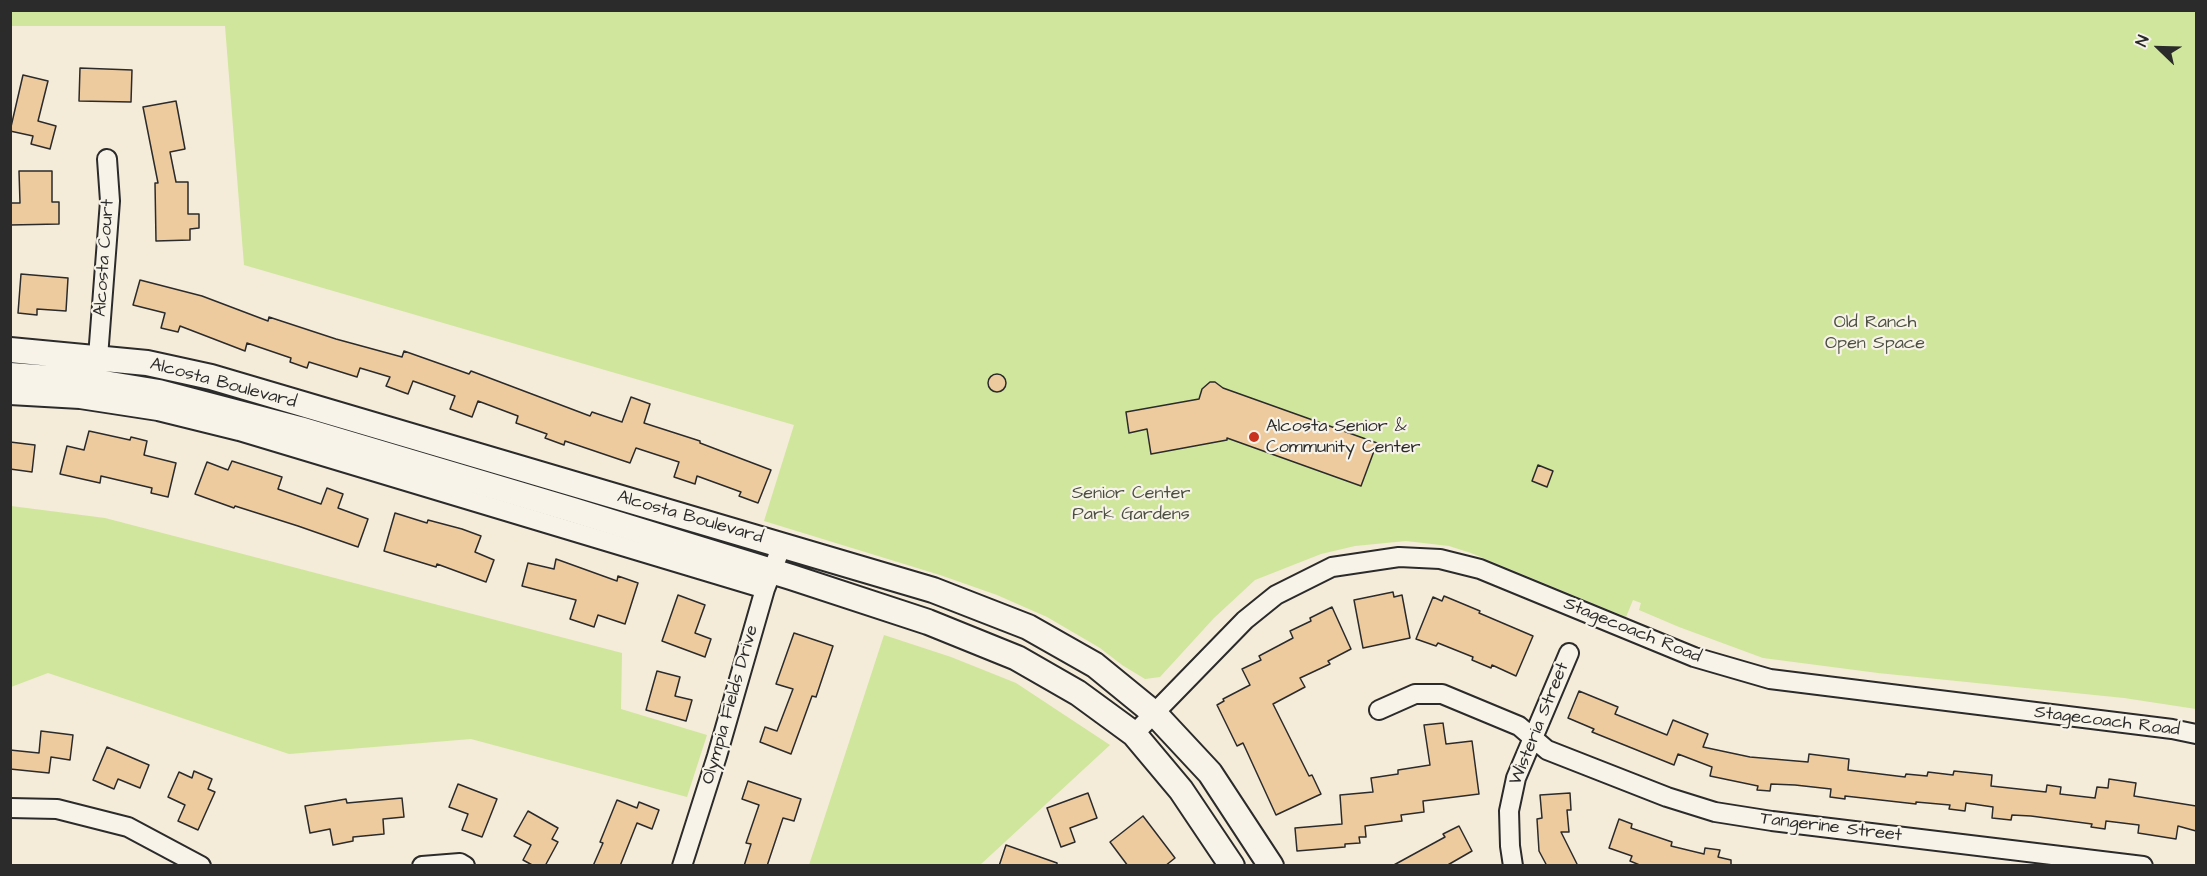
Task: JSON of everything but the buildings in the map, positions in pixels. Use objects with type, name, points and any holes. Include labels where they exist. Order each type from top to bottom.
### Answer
[{"type":"main road","name":"Alcosta Boulevard","points":[[10,350],[147,363],[211,377],[933,590],[1028,627],[1095,665],[1155,714],[1210,773],[1271,866]]},
{"type":"main road","name":"Alcosta Boulevard","points":[[10,375],[92,381],[159,392],[312,432],[573,510],[768,580],[927,622],[1017,658],[1078,693],[1134,734],[1182,790],[1232,866]]},
{"type":"street","name":"Alcosta Court","points":[[98,357],[110,201],[107,159]]},
{"type":"street","name":"Alcosta Boulevard","points":[[10,395],[91,400],[158,411],[216,425],[768,580]]},
{"type":"street","name":"Olympia Fields Drive","points":[[682,866],[717,756],[768,580],[782,545]]},
{"type":"street","name":"Stagecoach Road","points":[[1134,734],[1245,620],[1276,595],[1332,567],[1399,557],[1440,559],[1480,568],[1694,657],[1770,679],[2172,729],[2196,734]]},
{"type":"street","name":"Wisteria Street","points":[[1513,866],[1509,811],[1516,778],[1569,653]]},
{"type":"street","name":"Tangerine Street","points":[[1379,710],[1415,694],[1442,694],[1519,726],[1547,750],[1666,797],[1715,812],[2143,866]]},
{"type":"street","points":[[10,808],[57,809],[128,827],[201,866]]},
{"type":"street","points":[[422,866],[460,863],[465,866]]},
{"type":"green space","name":"Old Ranch Open Space","points":[[10,11],[2196,11],[2196,709],[2124,698],[1878,673],[1763,658],[1639,610],[1641,603],[1633,600],[1626,617],[1471,553],[1449,546],[1406,541],[1355,546],[1321,554],[1255,580],[1214,618],[1160,677],[1145,679],[1100,648],[1047,617],[997,595],[940,575],[764,521],[794,425],[244,265],[225,26],[11,26]]},
{"type":"green space","points":[[11,506],[105,518],[622,653],[621,709],[707,735],[687,797],[471,739],[289,754],[48,673],[11,687]]},
{"type":"green space","points":[[884,635],[951,657],[1016,683],[1110,745],[980,865],[809,865]]},
{"type":"place","name":"Alcosta Senior & Community Center","points":[[1254,437]]},
{"type":"park label","name":"Senior Center Park Gardens","points":[[1131,504]]}]
